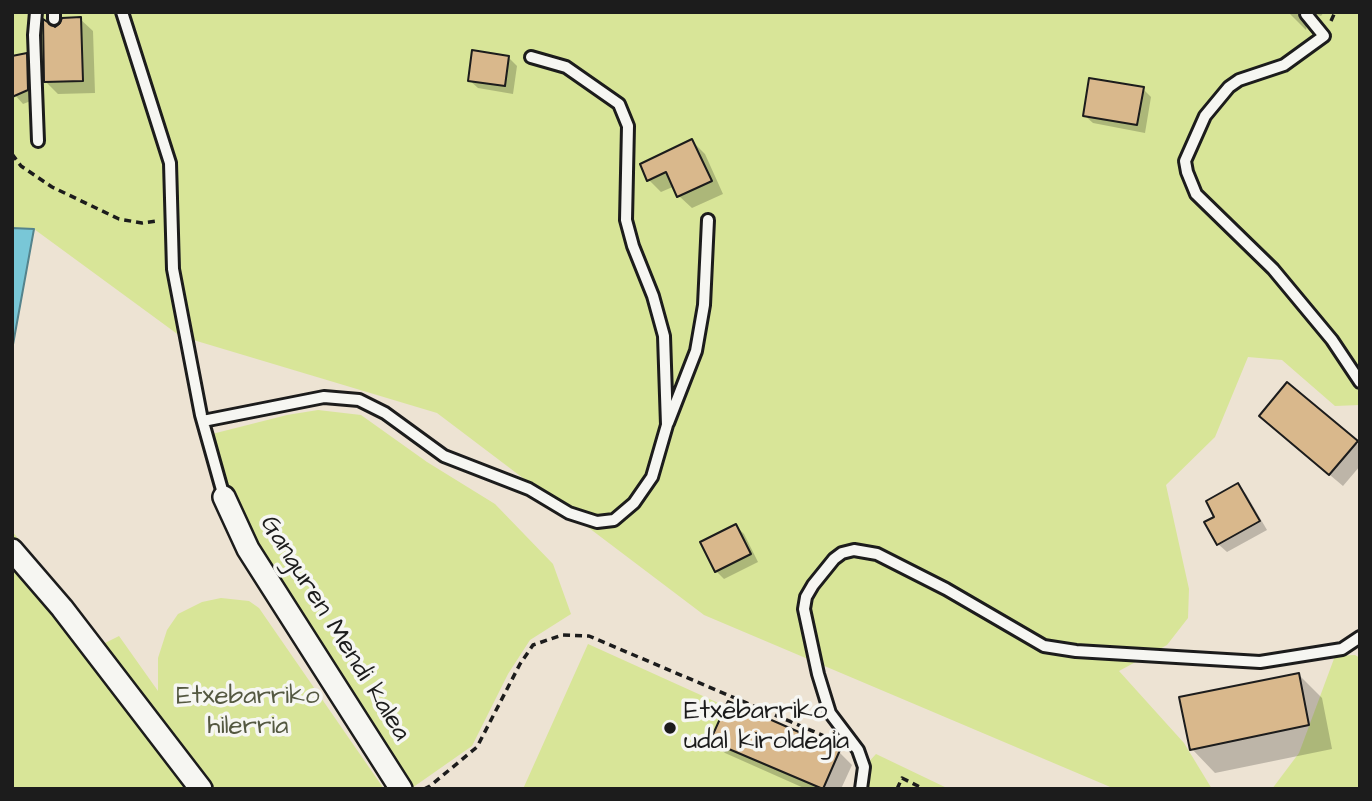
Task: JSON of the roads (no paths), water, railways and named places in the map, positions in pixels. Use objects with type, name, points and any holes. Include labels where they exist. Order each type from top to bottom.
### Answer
[{"type":"street","name":"Ganguren Mendi kalea","points":[[224,497],[248,549],[401,789]]},
{"type":"street","points":[[12,550],[62,608],[201,789]]},
{"type":"lane","points":[[36,12],[34,35],[37,141]]},
{"type":"lane","points":[[122,12],[170,163],[173,269],[203,421],[224,497]]},
{"type":"lane","points":[[1306,14],[1324,36],[1284,65],[1239,80],[1219,96],[1189,146],[1185,161],[1196,194],[1273,270],[1332,340],[1360,382]]},
{"type":"lane","points":[[531,57],[566,67],[619,104],[628,126],[626,220],[633,246],[653,296],[664,337],[667,425]]},
{"type":"lane","points":[[203,421],[324,397],[359,400],[385,413],[444,456],[529,489],[569,513],[597,522],[614,520],[634,503],[652,477],[667,425],[696,351],[705,304],[708,220]]},
{"type":"lane","points":[[861,789],[864,767],[858,750],[830,713],[804,610],[806,597],[813,585],[842,553],[854,550],[877,554],[946,589],[1044,646],[1104,654],[1260,662],[1342,649],[1360,637]]},
{"type":"water","points":[[12,228],[34,229],[12,350]]},
{"type":"place","name":"Etxebarriko udal kiroldegia","points":[[670,728]]},
{"type":"park label","name":"Etxebarriko hilerria","points":[[248,713]]}]
